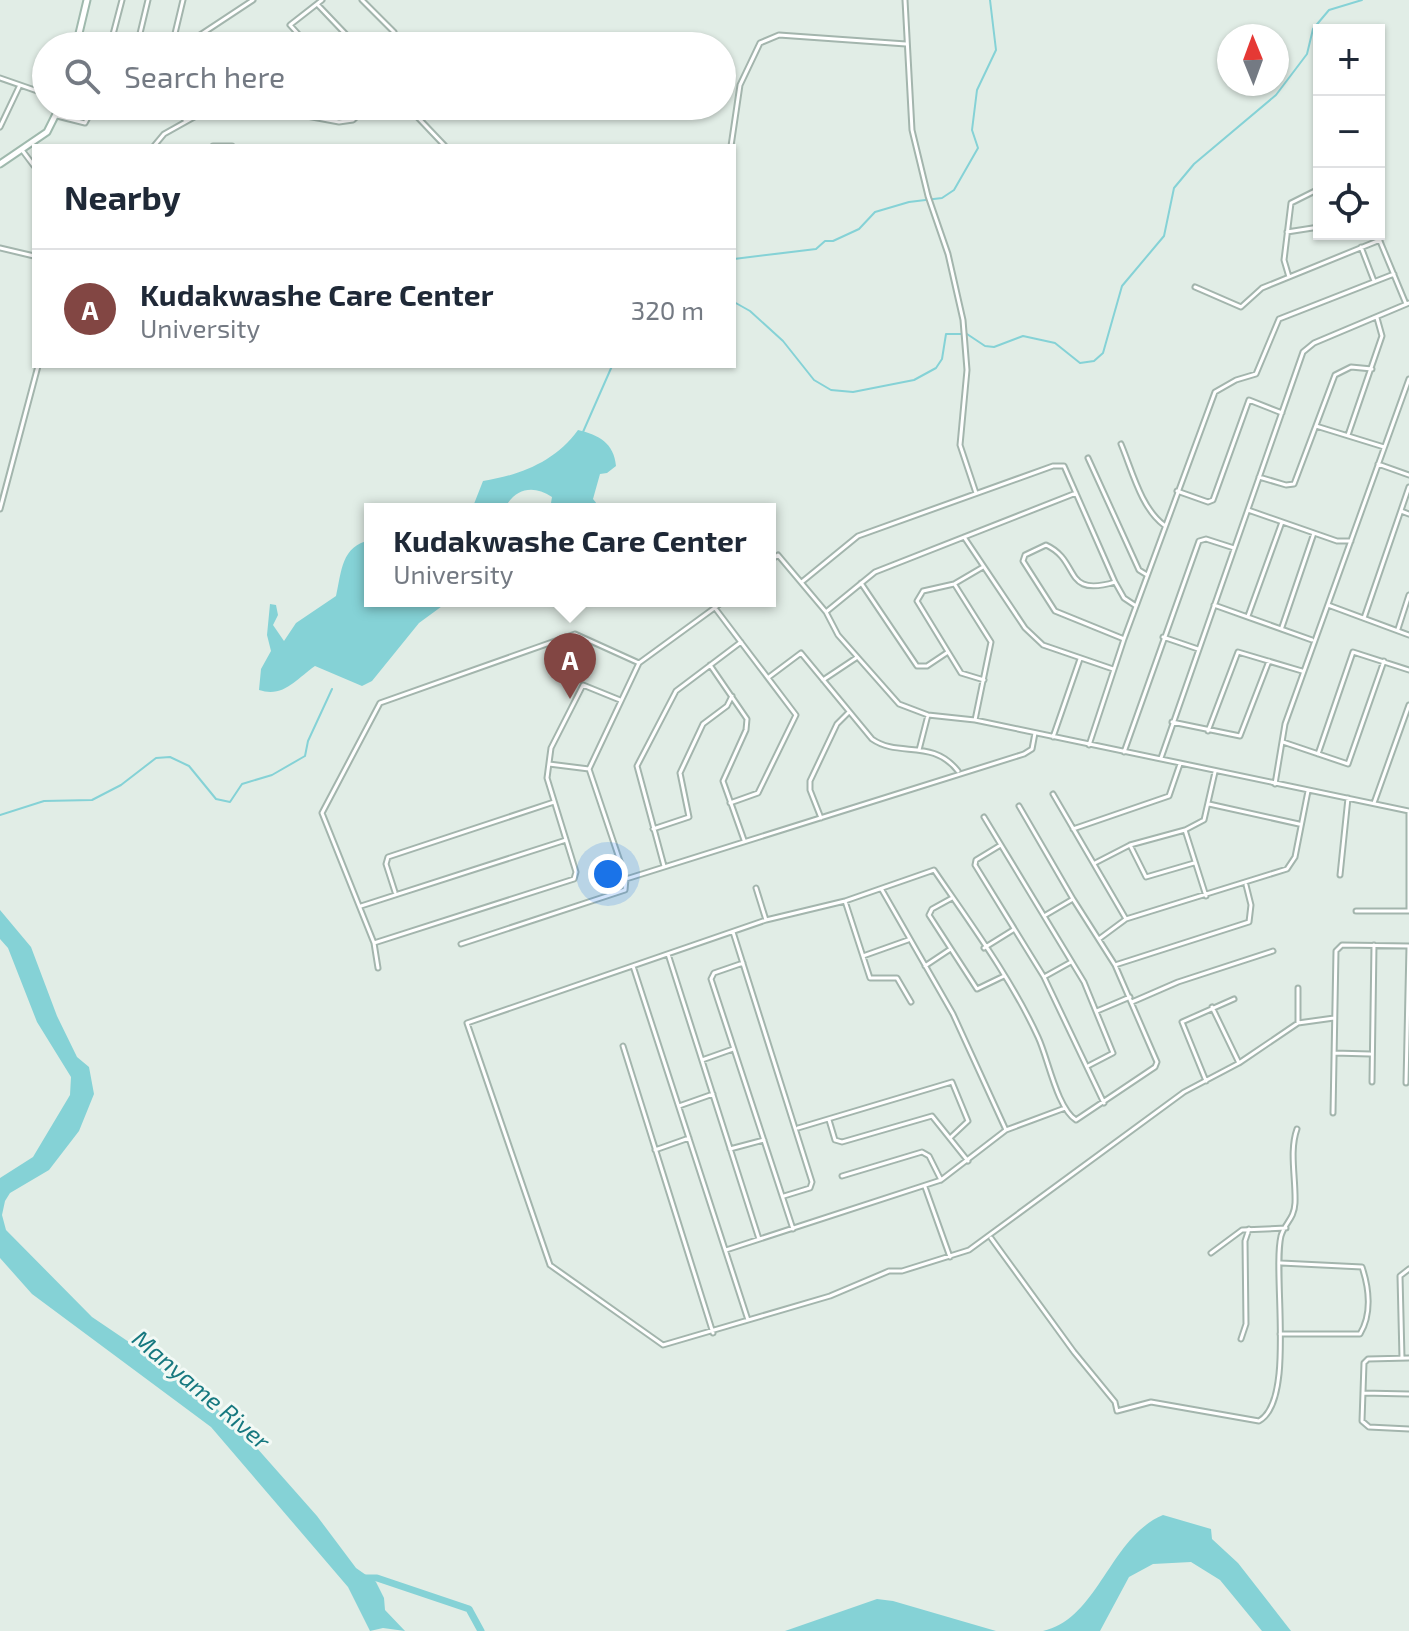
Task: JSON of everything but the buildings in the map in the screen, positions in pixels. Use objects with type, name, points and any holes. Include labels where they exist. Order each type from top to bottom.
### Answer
[{"type":"street","points":[[79,32],[87,0]]},
{"type":"street","points":[[114,32],[122,0]]},
{"type":"street","points":[[140,32],[148,0]]},
{"type":"street","points":[[175,32],[183,0]]},
{"type":"street","points":[[205,32],[253,0]]},
{"type":"street","points":[[296,32],[290,25],[322,0]]},
{"type":"street","points":[[362,0],[394,32]]},
{"type":"street","points":[[905,0],[912,130],[928,196],[951,265],[963,320],[967,351],[960,445],[976,493]]},
{"type":"street","points":[[317,4],[344,32]]},
{"type":"street","points":[[736,112],[740,85],[760,43],[779,35],[907,44]]},
{"type":"street","points":[[0,78],[32,90]]},
{"type":"street","points":[[0,127],[19,87]]},
{"type":"street","points":[[0,164],[47,132],[54,120]]},
{"type":"street","points":[[156,144],[164,134],[185,120]]},
{"type":"street","points":[[328,120],[353,120]]},
{"type":"street","points":[[421,120],[443,144]]},
{"type":"street","points":[[731,144],[735,120]]},
{"type":"street","points":[[22,150],[32,163]]},
{"type":"street","points":[[1289,277],[1284,260],[1291,203],[1313,192]]},
{"type":"street","points":[[1287,232],[1313,228]]},
{"type":"street","points":[[1160,759],[1307,347],[1408,304],[1380,240],[1262,288],[1241,307],[1195,287]]},
{"type":"street","points":[[1361,247],[1375,281]]},
{"type":"street","points":[[0,248],[32,256]]},
{"type":"street","points":[[1089,745],[1164,525],[1215,392],[1236,380],[1256,374],[1279,319],[1394,274]]},
{"type":"street","points":[[1348,435],[1382,336],[1377,318]]},
{"type":"street","points":[[1259,477],[1286,485],[1294,484],[1338,371],[1351,367],[1372,369]]},
{"type":"street","points":[[0,509],[37,368]]},
{"type":"street","points":[[1275,784],[1303,671],[1409,379]]},
{"type":"street","points":[[1177,491],[1208,502],[1213,500],[1249,400],[1282,413]]},
{"type":"street","points":[[1316,426],[1384,447]]},
{"type":"street","points":[[1121,444],[1154,518],[1164,525]]},
{"type":"street","points":[[1088,458],[1139,570],[1148,576]]},
{"type":"street","points":[[1378,464],[1409,475]]},
{"type":"street","points":[[802,582],[858,536],[976,493],[1064,466],[1115,582],[1124,598],[1136,606]]},
{"type":"street","points":[[1364,618],[1409,487]]},
{"type":"street","points":[[826,612],[875,572],[1076,493]]},
{"type":"street","points":[[1247,510],[1314,533],[1351,541]]},
{"type":"street","points":[[1401,511],[1409,514]]},
{"type":"street","points":[[1247,617],[1282,522]]},
{"type":"street","points":[[1281,629],[1314,533]]},
{"type":"street","points":[[964,536],[1028,632],[1045,647],[1113,669]]},
{"type":"street","points":[[1124,752],[1199,541],[1206,539],[1234,548]]},
{"type":"street","points":[[1115,582],[1099,587],[1083,586],[1076,581],[1059,551],[1046,545],[1025,555],[1023,561],[1055,611],[1124,639]]},
{"type":"street","points":[[776,556],[778,555],[802,582],[826,612],[835,632],[899,704],[928,715],[975,720],[1409,811],[1409,911],[1356,911]]},
{"type":"street","points":[[983,567],[954,584],[923,591],[917,601],[963,675],[984,680]]},
{"type":"street","points":[[861,583],[917,666],[927,666],[949,651]]},
{"type":"street","points":[[954,584],[990,639],[975,720]]},
{"type":"street","points":[[1397,630],[1409,595]]},
{"type":"street","points":[[1214,605],[1313,641]]},
{"type":"street","points":[[1328,605],[1409,635]]},
{"type":"street","points":[[461,944],[625,890],[626,879],[589,769],[639,663],[715,608],[796,715],[758,793],[730,803]]},
{"type":"street","points":[[378,968],[374,943],[361,906],[322,810],[380,703],[575,634],[639,663]]},
{"type":"street","points":[[1163,637],[1198,649]]},
{"type":"street","points":[[664,866],[637,766],[670,698],[741,642]]},
{"type":"street","points":[[1208,731],[1236,654],[1241,651],[1303,671]]},
{"type":"street","points":[[1318,754],[1349,656],[1357,652],[1409,670]]},
{"type":"street","points":[[769,677],[801,653],[848,713],[883,747],[919,750],[946,757],[959,773]]},
{"type":"street","points":[[823,680],[856,658]]},
{"type":"street","points":[[1053,737],[1080,659]]},
{"type":"street","points":[[1172,722],[1240,736],[1269,661]]},
{"type":"street","points":[[1283,742],[1350,762],[1384,661]]},
{"type":"street","points":[[710,665],[745,714],[747,725],[723,781],[745,842]]},
{"type":"street","points":[[374,943],[453,921],[574,879],[576,872],[547,778],[554,742],[583,685],[620,700]]},
{"type":"street","points":[[653,829],[689,817],[680,773],[703,724],[727,706],[732,696]]},
{"type":"street","points":[[1374,803],[1409,705]]},
{"type":"street","points":[[821,818],[810,790],[810,781],[838,722],[848,713]]},
{"type":"street","points":[[919,750],[928,715]]},
{"type":"street","points":[[626,879],[1024,754],[1032,749],[1035,733]]},
{"type":"street","points":[[549,764],[589,769]]},
{"type":"street","points":[[1072,829],[1169,796],[1180,764]]},
{"type":"street","points":[[1095,863],[1130,845],[1201,824],[1209,804],[1215,772]]},
{"type":"street","points":[[1099,939],[1126,919],[1290,867],[1308,790]]},
{"type":"street","points":[[1053,794],[1126,919]]},
{"type":"street","points":[[1340,875],[1348,798]]},
{"type":"street","points":[[396,894],[386,864],[388,857],[554,802]]},
{"type":"street","points":[[1209,804],[1300,824]]},
{"type":"street","points":[[1019,806],[1115,965],[1157,1065],[1076,1120],[1065,1108],[1039,1038],[1004,976],[934,870],[882,890],[766,920],[467,1023],[550,1265],[654,1342],[669,1345],[749,1322],[830,1296],[889,1271],[902,1271],[950,1257],[991,1237],[1184,1092],[1239,1063],[1298,1023],[1334,1018]]},
{"type":"street","points":[[984,817],[1097,1011],[1113,1053],[1088,1066]]},
{"type":"street","points":[[1185,830],[1206,896]]},
{"type":"street","points":[[361,906],[567,840]]},
{"type":"street","points":[[1130,845],[1146,877],[1194,863]]},
{"type":"street","points":[[999,846],[976,860],[975,865],[1044,977],[1104,1103]]},
{"type":"street","points":[[1115,965],[1249,922],[1251,905],[1245,883]]},
{"type":"street","points":[[756,888],[766,920]]},
{"type":"street","points":[[882,890],[975,1059],[1006,1130]]},
{"type":"street","points":[[952,897],[932,909],[929,915],[949,950],[977,989],[1004,976]]},
{"type":"street","points":[[1044,916],[1073,899]]},
{"type":"street","points":[[845,901],[871,980],[897,978],[911,1002]]},
{"type":"street","points":[[984,948],[1013,930]]},
{"type":"street","points":[[733,932],[812,1182],[810,1188],[782,1197]]},
{"type":"street","points":[[863,956],[909,940]]},
{"type":"street","points":[[1333,1113],[1336,951],[1342,945],[1409,946],[1406,1083]]},
{"type":"street","points":[[1372,1082],[1374,945]]},
{"type":"street","points":[[925,966],[949,950]]},
{"type":"street","points":[[1097,1011],[1273,951]]},
{"type":"street","points":[[668,954],[759,1239]]},
{"type":"street","points":[[1044,977],[1071,962]]},
{"type":"street","points":[[743,963],[714,973],[711,979],[793,1229]]},
{"type":"street","points":[[633,966],[749,1322]]},
{"type":"street","points":[[1298,988],[1298,1023]]},
{"type":"street","points":[[1206,1081],[1181,1026],[1185,1018],[1234,999]]},
{"type":"street","points":[[1212,1007],[1239,1063]]},
{"type":"street","points":[[623,1046],[713,1333]]},
{"type":"street","points":[[702,1060],[733,1048]]},
{"type":"street","points":[[1334,1053],[1371,1054]]},
{"type":"street","points":[[797,1128],[952,1082],[968,1121],[950,1138]]},
{"type":"street","points":[[679,1106],[713,1094]]},
{"type":"street","points":[[725,1251],[925,1187],[969,1162],[1006,1130],[1065,1108]]},
{"type":"street","points":[[829,1120],[835,1140],[842,1142],[932,1116],[969,1162]]},
{"type":"street","points":[[991,1237],[1059,1333],[1115,1402],[1117,1411],[1151,1402],[1259,1421],[1268,1416],[1274,1403],[1280,1334],[1281,1236],[1294,1216],[1297,1129]]},
{"type":"street","points":[[655,1150],[689,1138]]},
{"type":"street","points":[[730,1149],[764,1140]]},
{"type":"street","points":[[842,1176],[922,1152],[929,1156],[941,1180]]},
{"type":"street","points":[[925,1187],[950,1257]]},
{"type":"street","points":[[1211,1253],[1239,1231],[1286,1228]]},
{"type":"street","points":[[1241,1339],[1246,1324],[1245,1241],[1249,1229]]},
{"type":"street","points":[[1280,1334],[1360,1334],[1366,1323],[1368,1299],[1362,1267],[1281,1263]]},
{"type":"street","points":[[1402,1358],[1400,1276],[1402,1271],[1409,1269]]},
{"type":"street","points":[[1409,1358],[1368,1359],[1364,1363],[1362,1421],[1369,1427],[1409,1429]]},
{"type":"street","points":[[1363,1393],[1409,1394]]},
{"type":"water","points":[[578,430],[593,434],[612,451],[616,466],[600,474],[593,499],[596,503],[551,503],[552,497],[531,490],[519,493],[507,503],[474,503],[483,481],[536,465],[569,441]]},
{"type":"water","points":[[364,542],[364,607],[441,607],[419,623],[372,681],[362,686],[315,666],[283,689],[259,690],[261,669],[271,651],[267,635],[270,604],[276,605],[278,615],[273,625],[284,641],[296,623],[336,596],[344,561]]},
{"type":"water","points":[[0,910],[31,947],[57,1016],[77,1057],[89,1067],[94,1094],[79,1131],[49,1170],[10,1193],[2,1215],[6,1230],[92,1317],[188,1382],[249,1439],[317,1516],[356,1568],[376,1582],[384,1598],[385,1610],[405,1631],[383,1628],[370,1631],[348,1587],[211,1427],[32,1294],[0,1258],[0,1178],[33,1157],[70,1095],[71,1077],[37,1022],[8,948],[0,939]]},
{"type":"water","points":[[1163,1515],[1211,1529],[1212,1539],[1238,1563],[1291,1631],[1262,1631],[1220,1580],[1191,1562],[1153,1564],[1129,1577],[1100,1631],[1043,1631],[1062,1623],[1078,1611],[1130,1541],[1145,1526]]},
{"type":"water","points":[[877,1599],[893,1601],[996,1631],[785,1631]]},
{"type":"waterway","points":[[736,259],[816,249],[825,241],[833,241],[859,229],[875,212],[909,202],[942,198],[954,190],[978,148],[972,130],[977,90],[996,50],[990,0]]},
{"type":"waterway","points":[[736,303],[750,311],[783,341],[814,380],[831,390],[853,392],[914,380],[936,368],[942,359],[946,334],[967,334],[985,346],[994,347],[1023,336],[1055,343],[1080,363],[1094,361],[1103,353],[1122,286],[1164,236],[1174,188],[1194,164],[1276,95],[1307,54],[1313,29],[1329,10],[1362,0]]},
{"type":"waterway","points":[[583,432],[611,368]]},
{"type":"waterway","points":[[0,815],[44,801],[92,800],[121,785],[156,758],[170,757],[189,766],[216,799],[230,802],[242,784],[272,775],[305,756],[308,741],[332,689]]},
{"type":"waterway","points":[[362,1578],[377,1578],[469,1609],[481,1631]]},
{"type":"place","name":"Kudakwashe Care Center","points":[[570,699]]},
{"type":"water label","name":"Manyame River","points":[[202,1389]]}]
